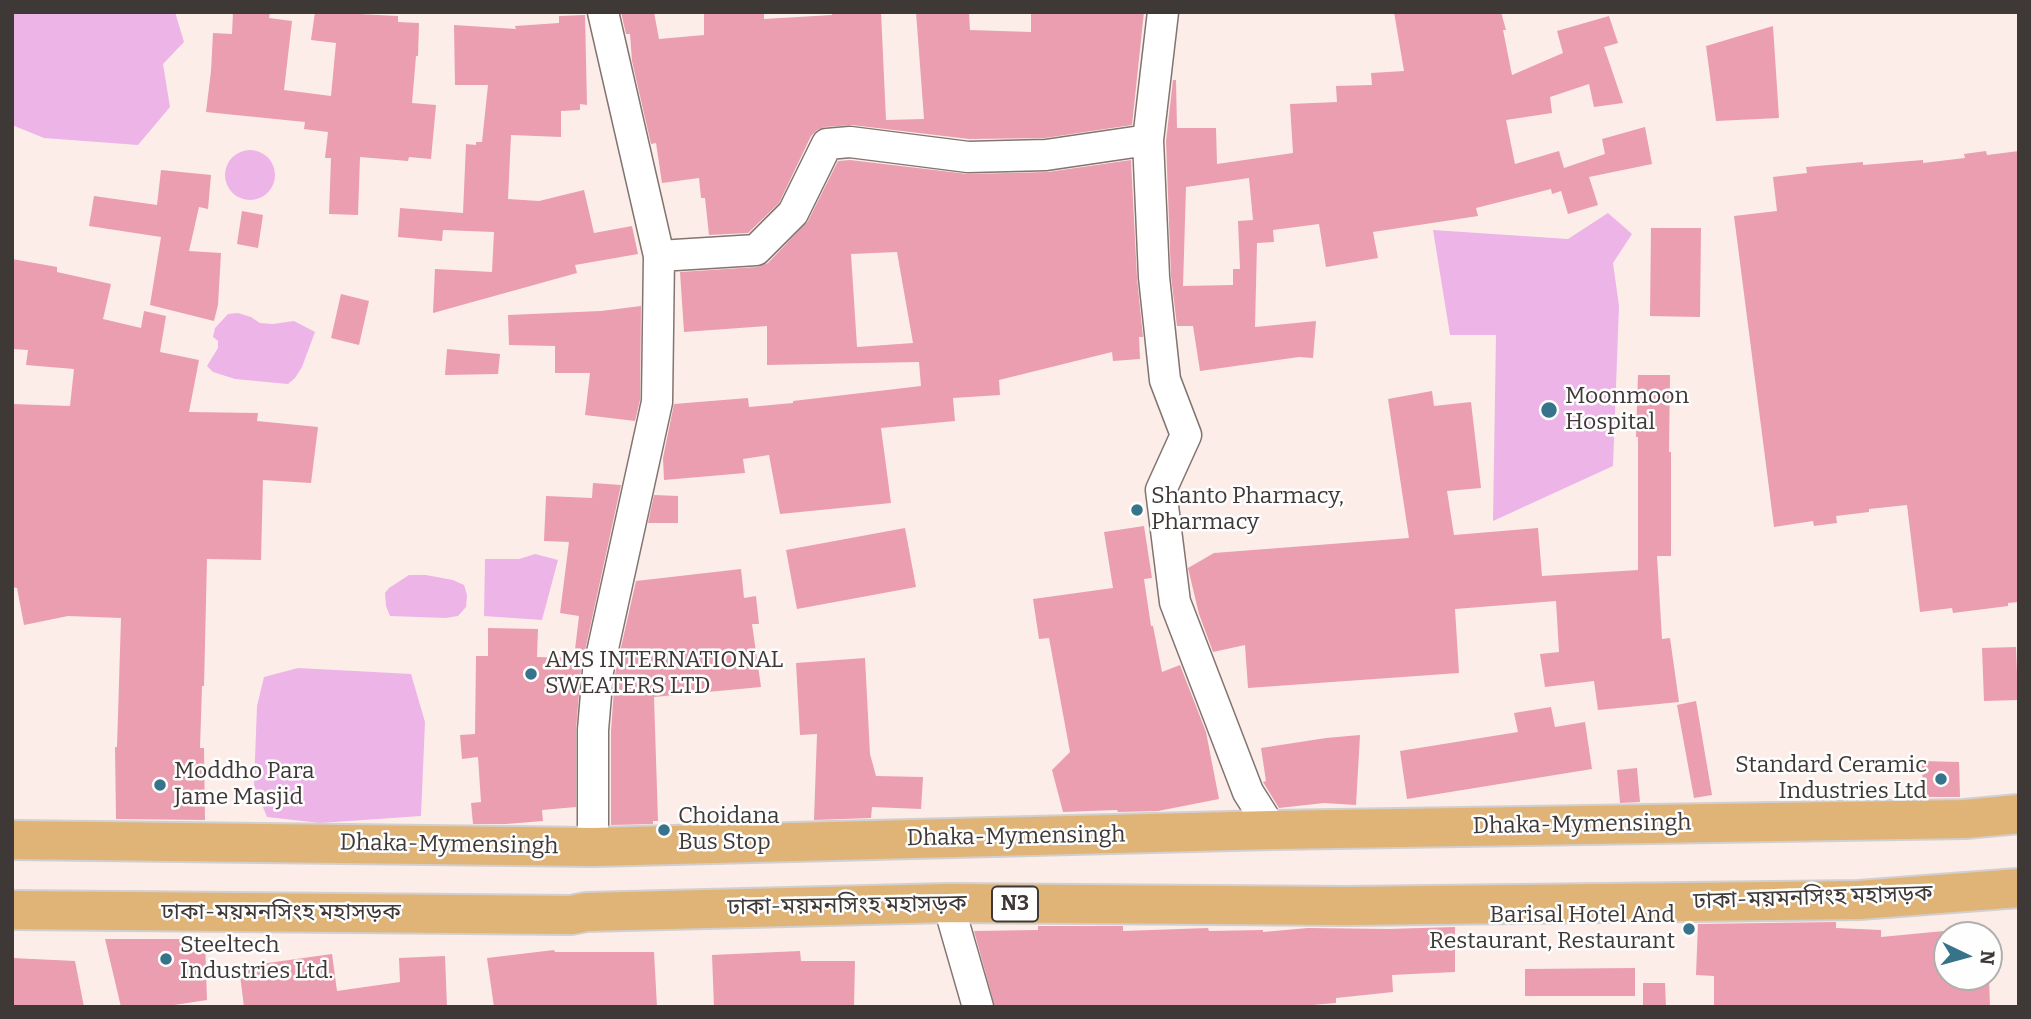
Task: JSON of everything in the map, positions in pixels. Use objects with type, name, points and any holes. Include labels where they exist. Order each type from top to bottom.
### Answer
[{"type":"highway","name":"Dhaka-Mymensingh","points":[[12,840],[593,847],[1272,830],[1965,819],[2019,814]]},
{"type":"highway","name":"ঢাকা-ময়মনসিংহ মহাসড়ক","points":[[12,910],[571,915],[596,912],[948,903],[1346,906],[1859,900],[2019,888]]},
{"type":"street","points":[[593,847],[593,730],[598,671],[657,402],[659,256],[603,12]]},
{"type":"street","points":[[1163,12],[1148,140],[1154,277],[1165,380],[1185,435],[1161,490],[1175,602],[1248,792],[1272,830]]},
{"type":"street","points":[[659,256],[756,250],[793,213],[827,144],[850,142],[968,158],[1046,155],[1148,140]]},
{"type":"street","points":[[948,903],[978,1007]]},
{"type":"shaded area","points":[[12,12],[175,12],[184,42],[163,64],[170,107],[138,145],[44,138],[12,125]]},
{"type":"shaded area","points":[[250,150],[268,157],[275,175],[268,193],[250,200],[232,193],[225,175],[232,157]]},
{"type":"shaded area","points":[[1608,213],[1632,234],[1613,263],[1619,306],[1613,466],[1493,521],[1496,335],[1450,335],[1433,230],[1568,239]]},
{"type":"shaded area","points":[[238,313],[260,323],[294,321],[315,332],[302,367],[288,384],[235,379],[213,372],[207,366],[218,348],[218,341],[213,337],[215,328],[228,314]]},
{"type":"shaded area","points":[[535,554],[558,560],[542,620],[484,616],[485,559],[519,559]]},
{"type":"shaded area","points":[[409,575],[426,575],[464,585],[466,607],[458,616],[446,618],[390,616],[385,593]]},
{"type":"shaded area","points":[[298,668],[411,674],[425,722],[421,816],[320,823],[267,817],[254,785],[257,706],[264,677]]},
{"type":"building","points":[[233,12],[270,12],[269,18],[292,21],[284,90],[331,96],[336,43],[311,40],[315,12],[359,12],[398,16],[398,22],[419,23],[412,103],[436,105],[431,159],[409,157],[408,161],[360,157],[358,215],[329,214],[331,158],[325,158],[328,132],[304,129],[305,122],[206,112],[213,33],[232,34]]},
{"type":"building","points":[[621,12],[654,12],[659,39],[704,35],[704,12],[764,12],[764,19],[832,15],[832,12],[881,12],[886,120],[924,119],[916,12],[969,12],[970,30],[1031,32],[1031,12],[1144,12],[1132,125],[1045,138],[969,139],[852,125],[825,127],[811,136],[779,203],[748,233],[709,235],[705,198],[701,198],[699,178],[662,183],[656,143],[651,144],[632,61],[630,34],[626,34]]},
{"type":"building","points":[[1394,12],[1501,12],[1512,75],[1563,53],[1557,31],[1609,16],[1618,43],[1604,47],[1623,103],[1594,107],[1589,84],[1550,97],[1552,113],[1506,120],[1515,164],[1559,151],[1564,168],[1605,154],[1602,139],[1645,127],[1652,164],[1589,177],[1598,205],[1568,214],[1561,191],[1552,194],[1551,189],[1476,208],[1478,216],[1373,232],[1378,258],[1326,267],[1319,224],[1273,230],[1274,242],[1257,243],[1255,327],[1316,321],[1313,358],[1299,357],[1200,371],[1193,326],[1177,326],[1171,276],[1166,141],[1173,80],[1176,80],[1177,128],[1216,128],[1217,164],[1293,153],[1290,104],[1337,102],[1336,86],[1372,85],[1371,73],[1404,71]],"holes":[[[1249,178],[1253,220],[1238,221],[1240,269],[1233,269],[1233,285],[1183,286],[1186,187]]]},
{"type":"building","points":[[585,15],[587,105],[580,104],[580,110],[561,111],[561,137],[511,135],[508,199],[539,201],[584,190],[594,233],[632,226],[638,254],[575,265],[577,273],[433,313],[435,269],[492,272],[494,232],[443,230],[442,241],[398,237],[400,208],[463,213],[466,144],[476,145],[476,142],[482,142],[488,85],[455,85],[454,25],[516,29],[515,26],[559,23],[559,16]]},
{"type":"building","points":[[1773,26],[1779,118],[1716,121],[1706,46]]},
{"type":"building","points":[[1986,151],[1987,155],[2019,151],[2019,602],[2008,603],[2008,606],[1953,613],[1952,608],[1920,612],[1907,505],[1836,516],[1837,523],[1814,526],[1813,521],[1774,527],[1734,216],[1777,211],[1773,177],[1807,173],[1806,167],[1863,162],[1863,165],[1923,160],[1923,163],[1965,158],[1964,154]]},
{"type":"building","points":[[850,160],[968,174],[1048,172],[1131,160],[1143,337],[1139,337],[1140,359],[1113,361],[1112,352],[999,380],[1000,395],[953,398],[955,421],[881,428],[891,503],[780,514],[769,455],[743,459],[745,473],[664,480],[663,458],[674,404],[748,398],[749,407],[921,386],[919,362],[767,365],[767,326],[684,332],[680,272],[757,267],[768,263],[808,221],[838,161]],"holes":[[[897,252],[913,343],[857,347],[851,254]]]},
{"type":"building","points":[[161,170],[211,175],[208,209],[199,207],[189,251],[221,253],[218,305],[214,321],[150,305],[161,237],[89,226],[94,196],[157,205]]},
{"type":"building","points":[[242,211],[263,215],[258,248],[237,244]]},
{"type":"building","points":[[1651,228],[1701,228],[1700,317],[1650,316]]},
{"type":"building","points":[[12,259],[57,267],[57,272],[111,284],[103,319],[141,328],[144,311],[166,316],[160,352],[199,360],[189,412],[258,413],[257,421],[318,427],[311,483],[263,480],[261,560],[207,559],[200,748],[204,748],[205,820],[116,819],[115,747],[121,618],[68,616],[24,625],[17,588],[12,587],[12,404],[70,406],[74,369],[26,365],[28,350],[12,349]]},
{"type":"building","points":[[341,294],[369,301],[359,345],[331,338]]},
{"type":"building","points":[[641,306],[640,400],[635,421],[585,415],[590,373],[555,373],[555,346],[509,345],[508,315],[601,311]]},
{"type":"building","points":[[447,349],[500,354],[498,374],[445,375]]},
{"type":"building","points":[[1638,375],[1670,375],[1671,556],[1657,556],[1662,639],[1670,638],[1679,702],[1598,710],[1594,681],[1545,687],[1540,654],[1559,652],[1556,601],[1455,609],[1459,673],[1248,688],[1245,645],[1213,652],[1199,614],[1188,568],[1214,553],[1409,538],[1388,399],[1432,391],[1434,406],[1471,402],[1481,488],[1447,491],[1454,535],[1538,528],[1542,576],[1638,570]]},
{"type":"building","points":[[593,483],[621,485],[581,669],[576,730],[576,807],[542,810],[543,821],[473,824],[471,803],[481,802],[478,757],[462,759],[460,735],[475,734],[476,656],[488,656],[488,628],[538,629],[537,657],[574,658],[579,616],[560,613],[569,542],[544,541],[546,496],[592,498]]},
{"type":"building","points":[[654,495],[678,496],[678,523],[648,523]]},
{"type":"building","points":[[1144,526],[1152,578],[1144,579],[1162,672],[1180,665],[1206,732],[1219,799],[1158,811],[1063,812],[1052,770],[1070,752],[1049,638],[1039,639],[1033,599],[1113,588],[1104,532]]},
{"type":"building","points":[[905,528],[916,587],[797,609],[786,550]]},
{"type":"building","points":[[741,569],[744,598],[756,596],[759,624],[752,624],[761,687],[654,697],[658,821],[653,821],[653,824],[611,825],[611,731],[615,674],[636,581]]},
{"type":"building","points":[[2016,647],[2018,700],[1984,701],[1982,648]]},
{"type":"building","points":[[865,658],[870,754],[876,776],[923,777],[921,809],[872,807],[871,818],[814,820],[817,734],[800,735],[796,663]]},
{"type":"building","points":[[1696,701],[1712,795],[1694,798],[1677,705]]},
{"type":"building","points":[[1551,707],[1555,727],[1585,722],[1592,769],[1407,799],[1400,751],[1518,732],[1514,713]]},
{"type":"building","points":[[1360,735],[1356,805],[1324,803],[1279,808],[1263,782],[1266,781],[1261,748]]},
{"type":"building","name":"Standard Ceramic Industries Ltd","points":[[1922,761],[1959,762],[1960,797],[1923,797]]},
{"type":"building","points":[[1637,768],[1640,802],[1620,803],[1617,770]]},
{"type":"building","points":[[1836,922],[1836,928],[1881,930],[1881,937],[1933,932],[1933,991],[1989,991],[1990,1007],[1714,1007],[1714,976],[1696,975],[1698,924]]},
{"type":"building","points":[[1038,926],[1123,926],[1123,931],[1208,928],[1209,931],[1263,932],[1308,928],[1455,927],[1455,972],[1392,975],[1393,992],[1336,998],[1336,1003],[1289,1007],[995,1007],[974,931],[1038,930]]},
{"type":"building","name":"Steeltech Industries Ltd.","points":[[105,939],[205,939],[207,1000],[161,1007],[121,1007]]},
{"type":"building","points":[[554,950],[654,952],[657,1007],[494,1007],[487,958]]},
{"type":"building","points":[[800,951],[801,961],[855,961],[854,1007],[714,1007],[712,955]]},
{"type":"building","points":[[332,954],[337,991],[400,982],[399,958],[445,956],[447,1007],[244,1007],[239,967]]},
{"type":"building","points":[[12,958],[75,961],[84,1007],[12,1007]]},
{"type":"building","points":[[1635,968],[1635,996],[1525,996],[1525,969]]},
{"type":"building","points":[[1643,983],[1665,983],[1666,1007],[1643,1007]]},
{"type":"place","name":"Moonmoon Hospital","points":[[1549,410]]},
{"type":"place","name":"Shanto Pharmacy, Pharmacy","points":[[1137,510]]},
{"type":"place","name":"AMS INTERNATIONAL SWEATERS LTD","points":[[531,674]]},
{"type":"place","name":"Standard Ceramic Industries Ltd","points":[[1941,779]]},
{"type":"place","name":"Moddho Para Jame Masjid","points":[[160,785]]},
{"type":"place","name":"Choidana Bus Stop","points":[[664,830]]},
{"type":"place","name":"Barisal Hotel And Restaurant, Restaurant","points":[[1689,929]]},
{"type":"place","name":"Steeltech Industries Ltd.","points":[[166,959]]}]
